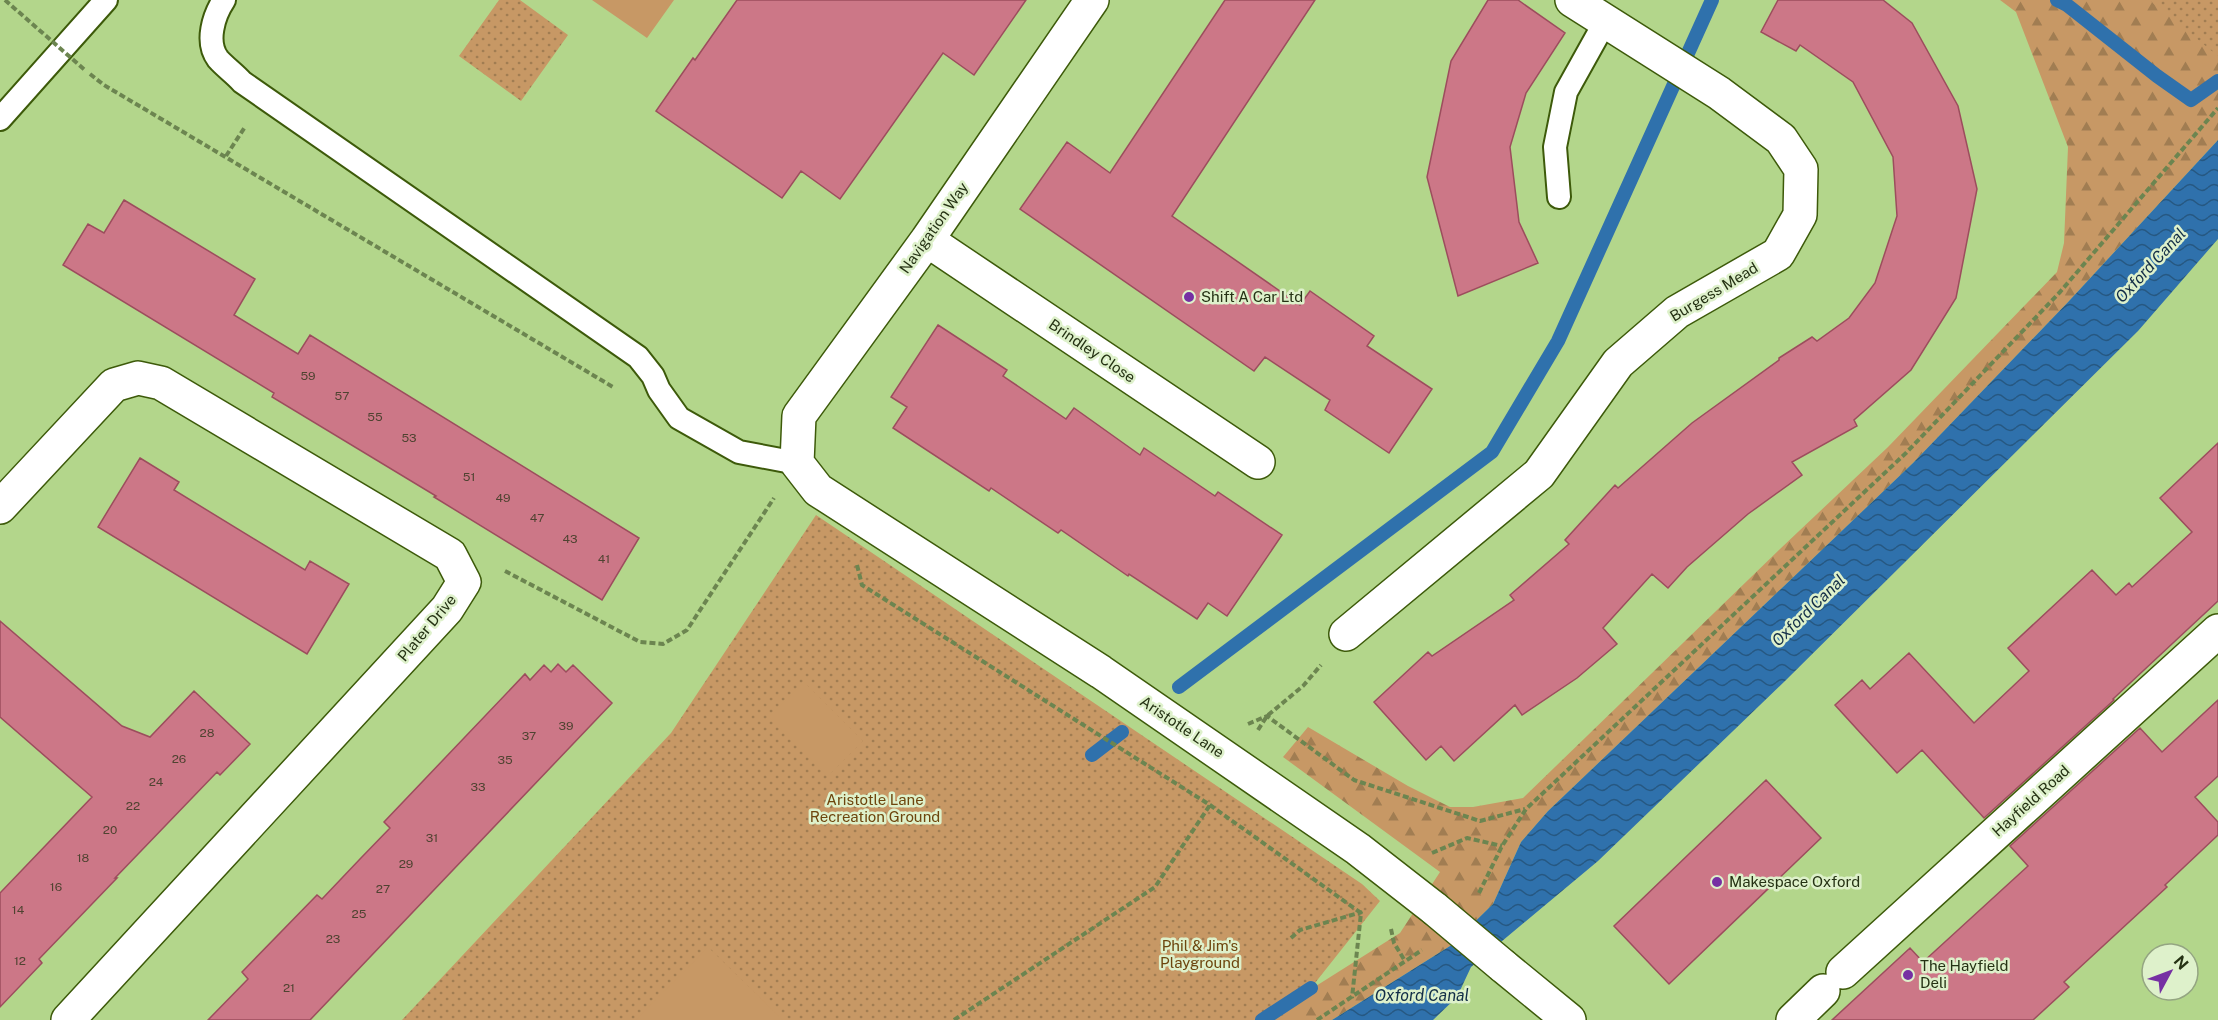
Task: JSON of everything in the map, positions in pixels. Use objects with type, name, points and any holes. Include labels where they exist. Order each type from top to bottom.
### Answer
[{"type":"street","name":"Navigation Way","points":[[797,463],[799,416],[927,240],[1092,0]]},
{"type":"street","points":[[1572,0],[1611,26]]},
{"type":"street","name":"Burgess Mead","points":[[1346,634],[1539,474],[1618,363],[1677,312],[1778,254],[1800,215],[1801,169],[1781,139],[1719,93],[1611,26]]},
{"type":"street","name":"Brindley Close","points":[[927,240],[1258,462]]},
{"type":"street","name":"Plater Drive","points":[[0,507],[114,385],[138,378],[161,383],[450,555],[464,582],[447,609],[68,1020]]},
{"type":"street","name":"Aristotle Lane","points":[[797,463],[818,490],[1101,672],[1359,849],[1436,909],[1563,1016]]},
{"type":"street","name":"Hayfield Road","points":[[1793,1020],[2218,631]]},
{"type":"lane","points":[[0,119],[106,0]]},
{"type":"lane","points":[[224,0],[213,23],[212,45],[217,57],[243,82],[638,357],[653,376],[659,390],[679,418],[739,452],[797,463]]},
{"type":"lane","points":[[1559,197],[1555,147],[1566,92],[1611,26]]},
{"type":"path","points":[[5,0],[104,85],[613,387],[679,418]]},
{"type":"path","points":[[1267,716],[1354,780],[1480,821],[1526,809],[1906,453],[2060,292],[2218,108]]},
{"type":"path","points":[[464,582],[496,567],[640,642],[663,644],[687,630],[797,463]]},
{"type":"path","points":[[852,512],[851,542],[862,585],[1210,805],[1361,913]]},
{"type":"path","points":[[1203,742],[1267,716],[1303,686],[1346,634]]},
{"type":"path","points":[[954,1020],[1155,887],[1210,805]]},
{"type":"path","points":[[1317,1020],[1352,998],[1361,913],[1370,891],[1388,872]]},
{"type":"path","points":[[1291,938],[1300,930],[1361,913]]},
{"type":"green space","points":[[499,0],[520,0],[568,35],[521,101],[459,56]]},
{"type":"green space","points":[[592,0],[674,0],[647,38]]},
{"type":"green space","points":[[2000,0],[2151,0],[2218,55],[2218,140],[2069,301],[1913,463],[1548,811],[1521,842],[1493,904],[1450,946],[1332,1020],[1262,1020],[1400,933],[1440,872],[1283,757],[1308,727],[1408,786],[1450,807],[1473,807],[1523,798],[1888,447],[2057,272],[2064,243],[2068,147],[2016,12]]},
{"type":"green space","points":[[2149,0],[2218,0],[2218,56]]},
{"type":"green space","name":"Aristotle Lane Recreation Ground","points":[[816,515],[1362,884],[1380,901],[1311,988],[1262,1020],[402,1020],[671,733]]},
{"type":"green space","points":[[804,682],[863,741],[828,776],[769,717]]},
{"type":"green space","points":[[708,947],[783,1020],[636,1020]]},
{"type":"water","name":"Oxford Canal","points":[[2218,140],[2218,239],[2138,331],[1785,681],[1598,861],[1471,967],[1457,997],[1433,1020],[1332,1020],[1450,946],[1493,904],[1521,842],[1548,811],[1913,463],[2069,301]]},
{"type":"building","points":[[737,0],[1026,0],[974,75],[943,53],[840,199],[801,171],[782,198],[656,111]]},
{"type":"building","points":[[1225,0],[1315,0],[1172,216],[1300,305],[1310,291],[1374,336],[1367,346],[1432,389],[1389,453],[1325,410],[1330,400],[1265,357],[1254,371],[1020,209],[1067,142],[1110,173]]},
{"type":"building","points":[[1488,0],[1518,0],[1565,33],[1526,93],[1510,147],[1519,222],[1538,263],[1458,296],[1427,177],[1451,61]]},
{"type":"building","points":[[1778,0],[1883,0],[1912,23],[1958,106],[1977,189],[1956,298],[1911,370],[1854,420],[1857,426],[1792,462],[1802,475],[1748,514],[1687,567],[1668,588],[1652,574],[1603,628],[1617,644],[1577,678],[1522,715],[1515,705],[1454,761],[1441,746],[1426,760],[1374,702],[1428,652],[1432,656],[1514,600],[1510,595],[1569,544],[1565,540],[1615,485],[1618,488],[1692,423],[1779,358],[1812,337],[1817,341],[1849,318],[1875,283],[1897,216],[1893,157],[1853,82],[1800,45],[1796,51],[1761,32]]},
{"type":"building","points":[[124,200],[255,279],[234,315],[298,354],[310,335],[639,538],[602,600],[272,397],[274,393],[63,265],[88,224],[104,233]]},
{"type":"building","points":[[938,325],[1007,370],[1003,376],[1066,419],[1074,408],[1140,455],[1144,448],[1215,496],[1218,492],[1282,535],[1227,616],[1208,603],[1197,619],[1129,574],[1128,576],[1061,530],[1058,533],[991,488],[989,491],[893,428],[907,407],[891,397]]},
{"type":"building","points":[[2218,443],[2218,601],[2114,700],[1984,818],[1922,750],[1897,773],[1835,705],[1862,680],[1870,689],[1909,653],[1974,723],[2029,671],[2008,648],[2092,570],[2116,595],[2129,583],[2132,587],[2192,532],[2160,498]]},
{"type":"building","points":[[140,458],[179,482],[174,490],[305,570],[310,561],[349,584],[307,654],[98,527]]},
{"type":"building","points":[[0,621],[122,726],[150,737],[194,691],[250,744],[220,775],[217,772],[115,878],[117,878],[39,959],[42,963],[0,1007],[0,893],[92,797],[0,717]]},
{"type":"building","points":[[558,664],[566,672],[573,665],[612,703],[310,1020],[208,1020],[248,979],[242,972],[317,895],[322,899],[390,828],[384,822],[525,674],[530,680],[544,665],[551,672]]},
{"type":"building","points":[[2218,700],[2218,776],[2195,797],[2218,822],[2218,835],[2165,885],[2167,887],[2064,982],[2069,987],[2033,1020],[1832,1020],[1910,948],[1923,962],[2028,866],[2010,846],[2140,728],[2162,752]]},
{"type":"building","name":"Makespace Oxford","points":[[1766,780],[1821,838],[1669,984],[1614,926]]},
{"type":"waterway","points":[[1179,687],[1492,452],[1558,341],[1712,0]]},
{"type":"waterway","points":[[2057,0],[2067,5],[2191,100],[2218,81]]},
{"type":"waterway","points":[[1092,755],[1122,732]]},
{"type":"waterway","points":[[1262,1020],[1311,988]]},
{"type":"place","name":"Shift A Car Ltd","points":[[1189,297]]},
{"type":"place","name":"Makespace Oxford","points":[[1717,882]]},
{"type":"place","name":"The Hayfield Deli","points":[[1908,975]]},
{"type":"park label","name":"Phil & Jim's Playground","points":[[1200,954]]}]
